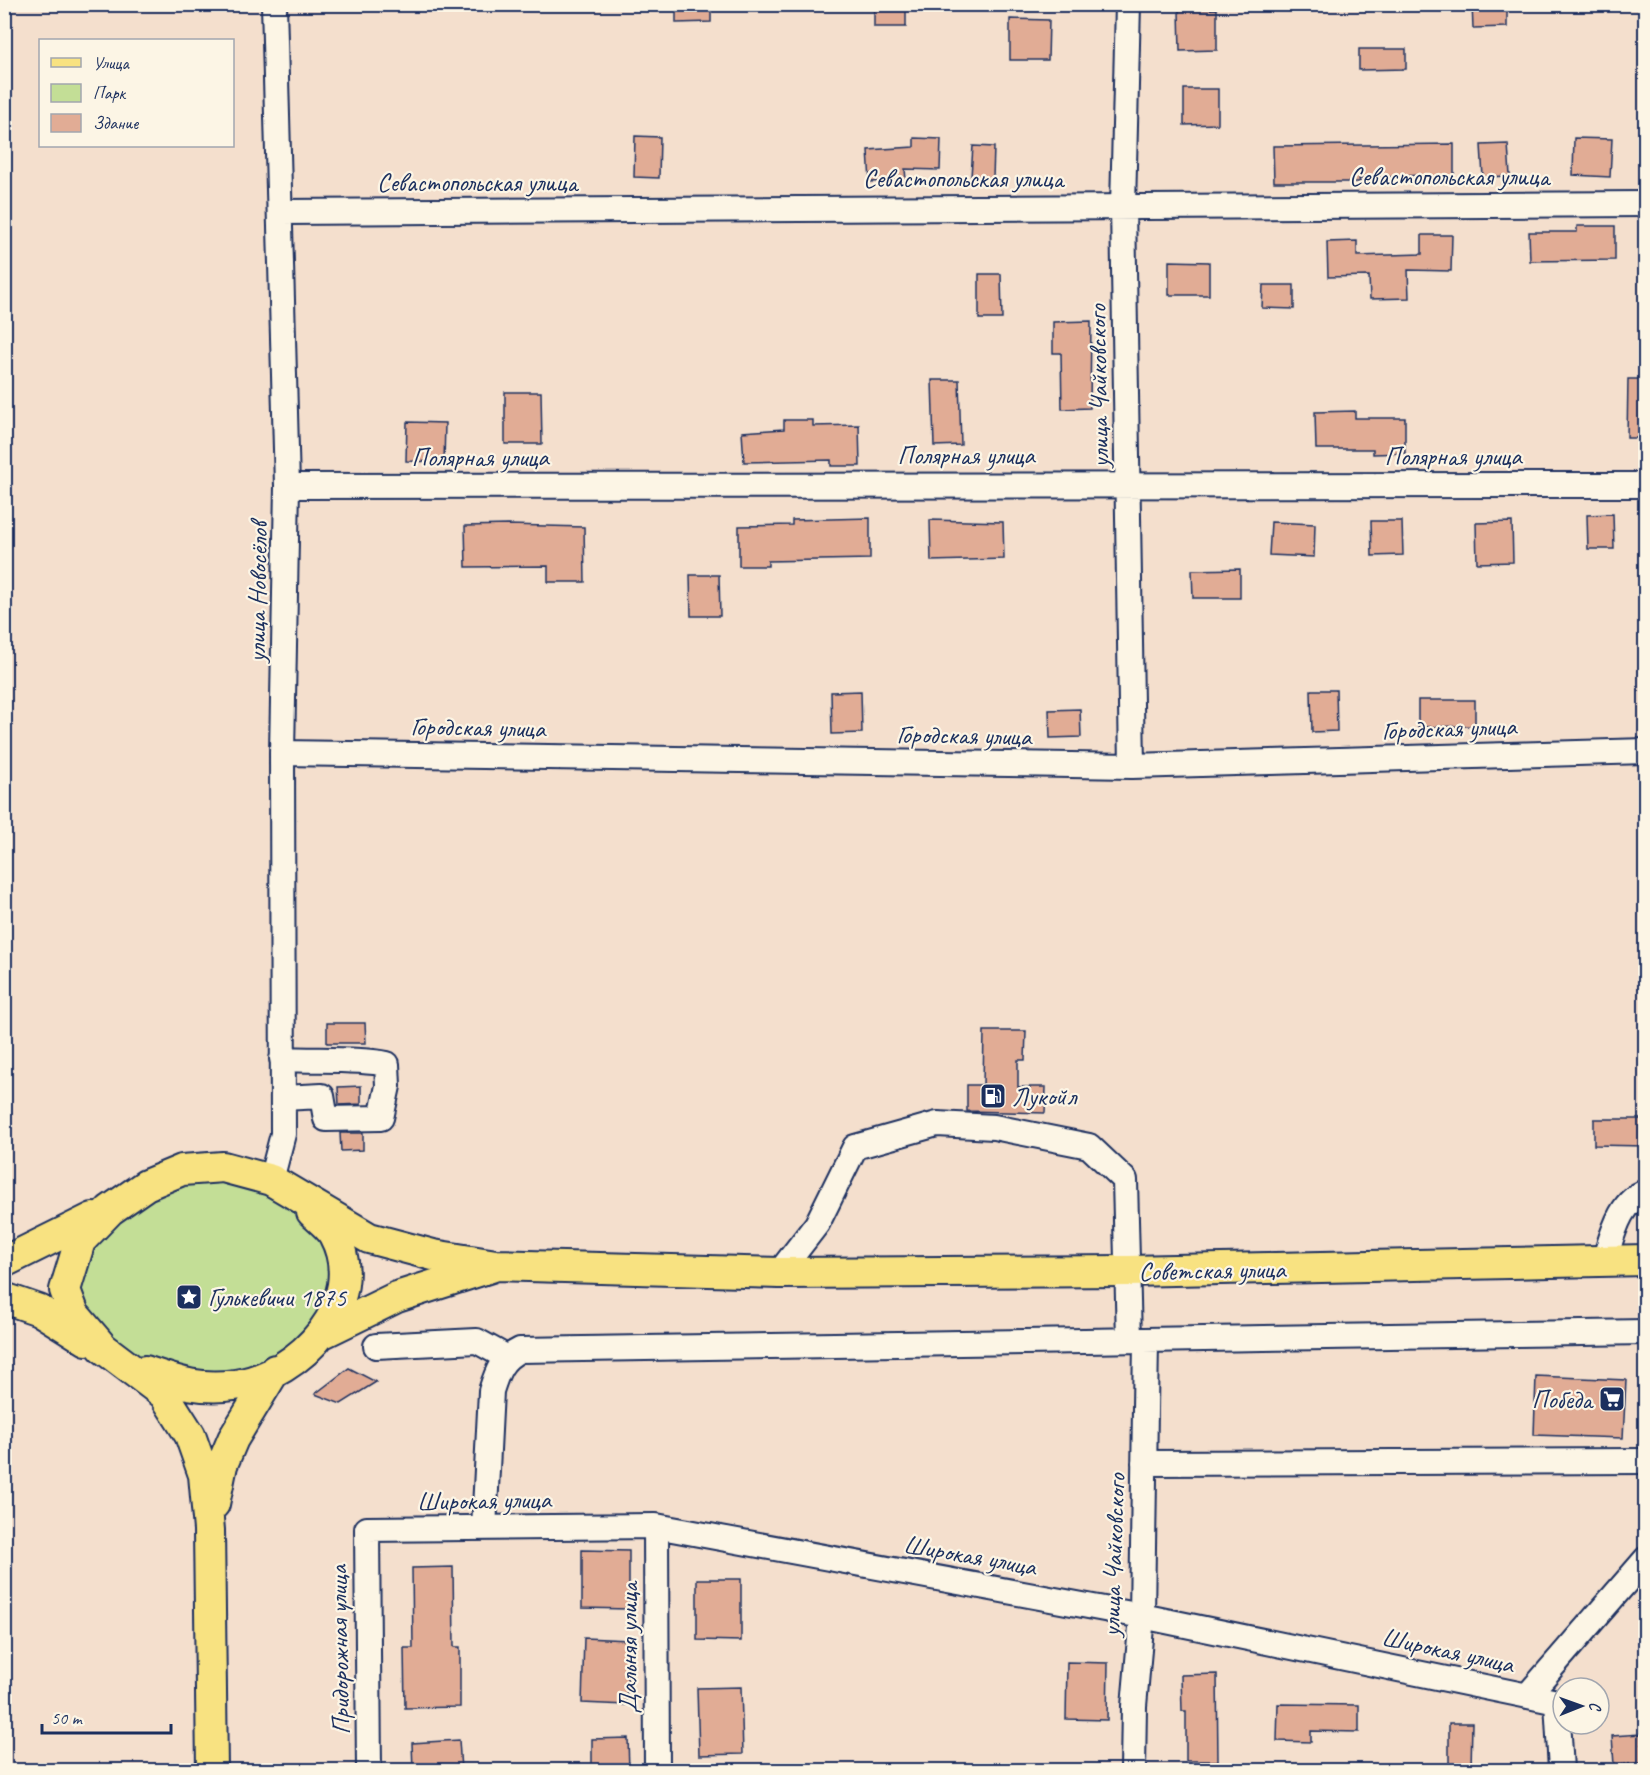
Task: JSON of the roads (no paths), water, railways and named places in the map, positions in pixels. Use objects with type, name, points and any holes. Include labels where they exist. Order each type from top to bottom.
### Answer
[{"type":"main road","points":[[4,1262],[110,1210],[146,1185],[182,1170],[223,1167],[271,1180],[369,1238],[433,1255],[496,1265]]},
{"type":"main road","points":[[130,1367],[192,1387],[237,1384],[275,1370],[302,1353],[321,1334],[339,1305],[345,1271],[334,1234],[297,1196]]},
{"type":"main road","points":[[103,1348],[74,1314],[65,1290],[80,1241],[110,1210]]},
{"type":"main road","name":"Советская улица","points":[[496,1265],[779,1273],[1128,1271],[1646,1260]]},
{"type":"main road","points":[[321,1334],[398,1297],[496,1265]]},
{"type":"main road","points":[[4,1298],[39,1310],[130,1367],[164,1394],[190,1435],[204,1475],[209,1530],[212,1770]]},
{"type":"main road","points":[[209,1530],[222,1465],[233,1439],[275,1370]]},
{"type":"street","name":"улица Новосёлов","points":[[271,1180],[283,1134],[282,753],[287,486],[274,4]]},
{"type":"street","name":"улица Чайковского","points":[[1128,4],[1123,206],[1132,766]]},
{"type":"street","name":"Севастопольская улица","points":[[280,212],[1646,204]]},
{"type":"street","name":"Полярная улица","points":[[287,486],[1129,483],[1646,485]]},
{"type":"street","name":"Городская улица","points":[[282,753],[1132,766],[1646,751]]},
{"type":"street","points":[[282,1059],[339,1062],[365,1060],[387,1064],[388,1086],[381,1118],[326,1119],[322,1096],[283,1098]]},
{"type":"street","name":"улица Чайковского","points":[[779,1273],[817,1224],[855,1147],[937,1124],[994,1127],[1089,1146],[1125,1180],[1128,1271],[1137,1340],[1144,1463],[1142,1616],[1134,1706],[1133,1770]]},
{"type":"street","points":[[1604,1261],[1617,1224],[1629,1202],[1646,1192]]},
{"type":"street","points":[[484,1528],[491,1391],[497,1371],[506,1357],[520,1350],[1646,1332]]},
{"type":"street","points":[[376,1346],[477,1341],[506,1357]]},
{"type":"street","points":[[1144,1463],[1646,1461]]},
{"type":"street","name":"Широкая улица","points":[[367,1529],[656,1526],[1142,1616],[1557,1702],[1561,1770]]},
{"type":"street","name":"Дальняя улица","points":[[656,1526],[657,1770]]},
{"type":"street","name":"Придорожная улица","points":[[367,1529],[369,1770]]},
{"type":"street","points":[[1527,1696],[1646,1559]]},
{"type":"place","name":"Лукойл","points":[[993,1096]]},
{"type":"place","name":"Гулькевичи 1875","points":[[189,1297]]},
{"type":"place","name":"Победа","points":[[1612,1399]]}]
